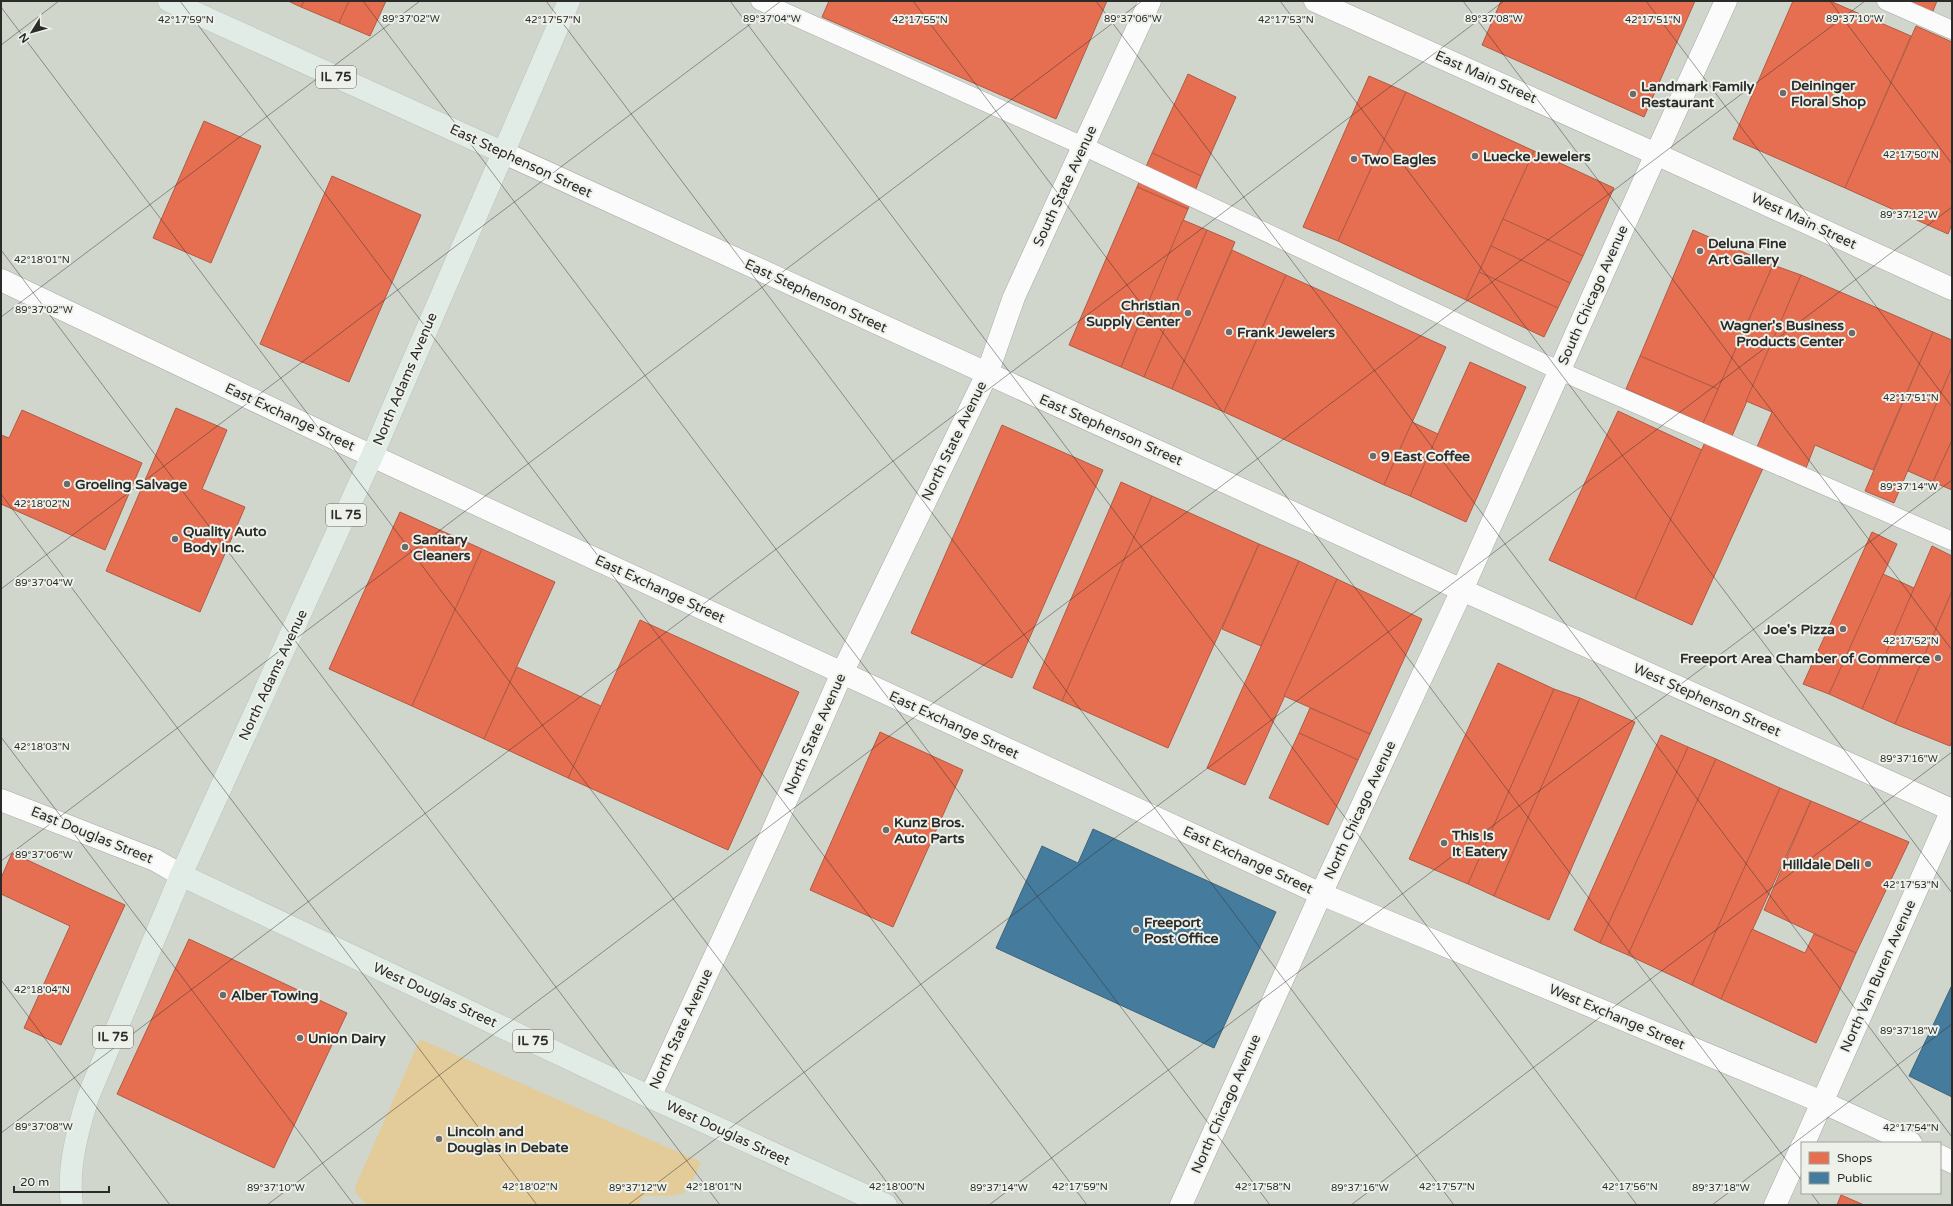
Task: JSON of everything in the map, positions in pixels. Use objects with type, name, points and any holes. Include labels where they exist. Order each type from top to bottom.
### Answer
[{"type":"main road","name":"East Stephenson Street","points":[[169,1],[502,152]]},
{"type":"main road","name":"IL 75","points":[[502,152],[569,1]]},
{"type":"main road","name":"North Adams Avenue","points":[[72,1205],[69,1185],[78,1129],[88,1097],[181,875],[372,456],[502,152]]},
{"type":"main road","name":"West Douglas Street","points":[[181,875],[650,1097],[886,1205]]},
{"type":"street","name":"South State Avenue","points":[[987,374],[1014,297],[1150,1]]},
{"type":"street","name":"East Main Street","points":[[1315,1],[1656,154]]},
{"type":"street","name":"South Chicago Avenue","points":[[1462,590],[1656,154],[1726,1]]},
{"type":"street","name":"East Stephenson Street","points":[[502,152],[1462,590]]},
{"type":"street","name":"West Main Street","points":[[1656,154],[1952,289]]},
{"type":"street","name":"East Exchange Street","points":[[1,280],[372,456],[1321,894]]},
{"type":"street","name":"North State Avenue","points":[[650,1097],[774,828],[842,673],[987,374]]},
{"type":"street","name":"West Stephenson Street","points":[[1462,590],[1952,810]]},
{"type":"street","name":"North Chicago Avenue","points":[[1181,1205],[1321,894],[1462,590]]},
{"type":"street","name":"East Douglas Street","points":[[1,800],[155,860],[181,875]]},
{"type":"street","name":"North Van Buren Avenue","points":[[1804,1142],[1952,810]]},
{"type":"street","name":"West Exchange Street","points":[[1321,894],[1822,1102],[1909,1142]]},
{"type":"street","points":[[1775,1205],[1801,1148]]},
{"type":"street","points":[[1941,1156],[1952,1162]]},
{"type":"lane","points":[[760,1],[1083,146],[1560,371],[1952,541]]},
{"type":"lane","points":[[1886,1],[1952,30]]},
{"type":"shaded area","points":[[1,1],[1952,1],[1952,1205],[1,1205]]},
{"type":"shaded area","points":[[420,1039],[701,1162],[691,1184],[681,1194],[667,1196],[643,1196],[639,1205],[367,1205],[355,1192],[356,1185]]},
{"type":"building: Shops","points":[[288,1],[304,1],[301,7]]},
{"type":"building: Shops","points":[[304,1],[349,1],[339,23],[301,7]]},
{"type":"building: Shops","points":[[349,1],[386,1],[370,36],[339,23]]},
{"type":"building: Shops","points":[[829,1],[1107,1],[1056,119],[822,17]]},
{"type":"building: Shops","points":[[1501,1],[1695,1],[1644,117],[1482,45]]},
{"type":"building: Shops","points":[[1793,1],[1830,1],[1911,36],[1845,188],[1733,139]]},
{"type":"building: Shops","points":[[1897,1],[1937,1],[1931,16]]},
{"type":"building: Shops","points":[[1916,26],[1952,42],[1952,224],[1948,234],[1845,188]]},
{"type":"building: Shops","points":[[1188,74],[1236,97],[1201,176],[1152,153]]},
{"type":"building: Shops","name":"Two Eagles","points":[[1369,76],[1406,92],[1338,241],[1303,227]]},
{"type":"building: Shops","points":[[1406,92],[1534,151],[1466,300],[1338,241]]},
{"type":"building: Shops","points":[[204,121],[261,146],[211,263],[153,238]]},
{"type":"building: Shops","points":[[1534,151],[1614,188],[1583,256],[1503,219]]},
{"type":"building: Shops","points":[[1152,153],[1201,176],[1188,209],[1137,187]]},
{"type":"building: Shops","points":[[332,176],[421,215],[349,382],[260,344]]},
{"type":"building: Shops","points":[[1137,187],[1188,209],[1121,367],[1069,345]]},
{"type":"building: Shops","points":[[1503,219],[1583,256],[1570,283],[1491,246]]},
{"type":"building: Shops","points":[[1183,220],[1207,230],[1144,377],[1121,367]]},
{"type":"building: Shops","name":"Christian Supply Center","points":[[1207,230],[1235,242],[1172,389],[1144,377]]},
{"type":"building: Shops","points":[[1693,230],[1773,265],[1718,389],[1640,356]]},
{"type":"building: Shops","points":[[1491,246],[1570,283],[1558,308],[1479,272]]},
{"type":"building: Shops","name":"Frank Jewelers","points":[[1232,250],[1286,275],[1224,412],[1172,389]]},
{"type":"building: Shops","points":[[1773,265],[1801,275],[1732,436],[1703,423]]},
{"type":"building: Shops","points":[[1479,272],[1558,308],[1544,337],[1466,300]]},
{"type":"building: Shops","points":[[1286,275],[1446,347],[1384,485],[1224,412]]},
{"type":"building: Shops","points":[[1801,275],[1933,332],[1873,470],[1815,445],[1806,468],[1757,447],[1772,412],[1746,401]]},
{"type":"building: Shops","points":[[1933,332],[1952,340],[1952,367],[1894,503],[1865,491]]},
{"type":"building: Shops","points":[[1640,356],[1718,389],[1703,423],[1626,389]]},
{"type":"building: Shops","points":[[1470,362],[1526,387],[1466,522],[1410,496]]},
{"type":"building: Shops","points":[[1952,367],[1952,440],[1933,482],[1908,471]]},
{"type":"building: Shops","name":"Quality Auto Body Inc.","points":[[176,408],[227,430],[202,489],[245,507],[200,612],[106,571]]},
{"type":"building: Shops","name":"Groeling Salvage","points":[[22,410],[142,463],[105,550],[1,504],[1,435],[9,438]]},
{"type":"building: Shops","points":[[1618,411],[1702,450],[1635,599],[1549,560]]},
{"type":"building: Shops","points":[[1412,422],[1438,434],[1410,496],[1384,485]]},
{"type":"building: Shops","points":[[1002,425],[1103,470],[1012,678],[911,633]]},
{"type":"building: Shops","points":[[1706,440],[1764,466],[1692,625],[1635,599]]},
{"type":"building: Shops","points":[[1952,440],[1952,490],[1933,482]]},
{"type":"building: Shops","points":[[1121,482],[1152,496],[1062,701],[1033,688]]},
{"type":"building: Shops","points":[[1152,496],[1259,544],[1168,748],[1062,701]]},
{"type":"building: Shops","points":[[400,512],[482,549],[412,706],[329,669]]},
{"type":"building: Shops","name":"Joe's Pizza","points":[[1872,532],[1897,544],[1829,694],[1803,684]]},
{"type":"building: Shops","points":[[1259,544],[1299,561],[1261,646],[1222,629]]},
{"type":"building: Shops","points":[[1932,546],[1952,556],[1952,591],[1895,724],[1862,709]]},
{"type":"building: Shops","points":[[482,549],[555,582],[484,739],[412,706]]},
{"type":"building: Shops","points":[[1299,561],[1337,579],[1245,785],[1207,768]]},
{"type":"building: Shops","points":[[1883,574],[1914,588],[1862,709],[1829,694]]},
{"type":"building: Shops","points":[[1337,579],[1422,619],[1370,734],[1284,696]]},
{"type":"building: Shops","name":"Freeport Area Chamber of Commerce","points":[[1952,591],[1952,741],[1950,746],[1895,724]]},
{"type":"building: Shops","points":[[640,620],[799,692],[728,850],[568,778]]},
{"type":"building: Shops","points":[[1498,663],[1554,689],[1468,884],[1409,859]]},
{"type":"building: Shops","points":[[517,667],[601,706],[568,778],[484,739]]},
{"type":"building: Shops","points":[[1554,689],[1580,698],[1494,896],[1468,884]]},
{"type":"building: Shops","points":[[1580,698],[1635,722],[1549,920],[1494,896]]},
{"type":"building: Shops","points":[[1310,708],[1370,734],[1358,760],[1299,733]]},
{"type":"building: Shops","name":"Kunz Bros. Auto Parts","points":[[880,732],[963,770],[893,927],[810,890]]},
{"type":"building: Shops","points":[[1299,733],[1358,760],[1328,825],[1269,798]]},
{"type":"building: Shops","points":[[1661,735],[1688,747],[1600,943],[1574,930]]},
{"type":"building: Shops","points":[[1688,747],[1716,759],[1628,955],[1600,943]]},
{"type":"building: Shops","points":[[1716,759],[1780,788],[1692,985],[1628,955]]},
{"type":"building: Shops","points":[[1780,788],[1811,801],[1721,999],[1692,985]]},
{"type":"building: Shops","points":[[1811,801],[1909,842],[1856,953],[1764,910]]},
{"type":"building: Shops","points":[[12,853],[125,905],[61,1045],[24,1028],[70,926],[1,894],[1,878]]},
{"type":"building: Shops","points":[[1752,929],[1805,953],[1814,934],[1856,953],[1816,1043],[1721,999]]},
{"type":"building: Shops","points":[[189,939],[347,1013],[274,1168],[117,1094]]},
{"type":"building: Shops","points":[[1841,1195],[1864,1205],[1837,1205]]},
{"type":"building: Public","name":"Freeport Post Office","points":[[1093,829],[1276,912],[1214,1048],[996,948],[1042,846],[1078,863]]},
{"type":"building: Public","points":[[1952,985],[1952,1097],[1909,1076]]},
{"type":"place","name":"Deininger Floral Shop","points":[[1783,93]]},
{"type":"place","name":"Landmark Family Restaurant","points":[[1633,94]]},
{"type":"place","name":"Luecke Jewelers","points":[[1475,156]]},
{"type":"place","name":"Two Eagles","points":[[1354,159]]},
{"type":"place","name":"Deluna Fine Art Gallery","points":[[1700,251]]},
{"type":"place","name":"Christian Supply Center","points":[[1188,313]]},
{"type":"place","name":"Frank Jewelers","points":[[1229,332]]},
{"type":"place","name":"Wagner's Business Products Center","points":[[1852,333]]},
{"type":"place","name":"9 East Coffee","points":[[1373,456]]},
{"type":"place","name":"Groeling Salvage","points":[[67,484]]},
{"type":"place","name":"Quality Auto Body Inc.","points":[[175,539]]},
{"type":"place","name":"Sanitary Cleaners","points":[[405,547]]},
{"type":"place","name":"Joe's Pizza","points":[[1843,629]]},
{"type":"place","name":"Freeport Area Chamber of Commerce","points":[[1938,658]]},
{"type":"place","name":"Kunz Bros. Auto Parts","points":[[886,830]]},
{"type":"place","name":"This Is It Eatery","points":[[1444,843]]},
{"type":"place","name":"Hilldale Deli","points":[[1868,864]]},
{"type":"place","name":"Freeport Post Office","points":[[1136,930]]},
{"type":"place","name":"Alber Towing","points":[[223,995]]},
{"type":"place","name":"Union Dairy","points":[[300,1038]]},
{"type":"place","name":"Lincoln and Douglas in Debate","points":[[439,1139]]}]
